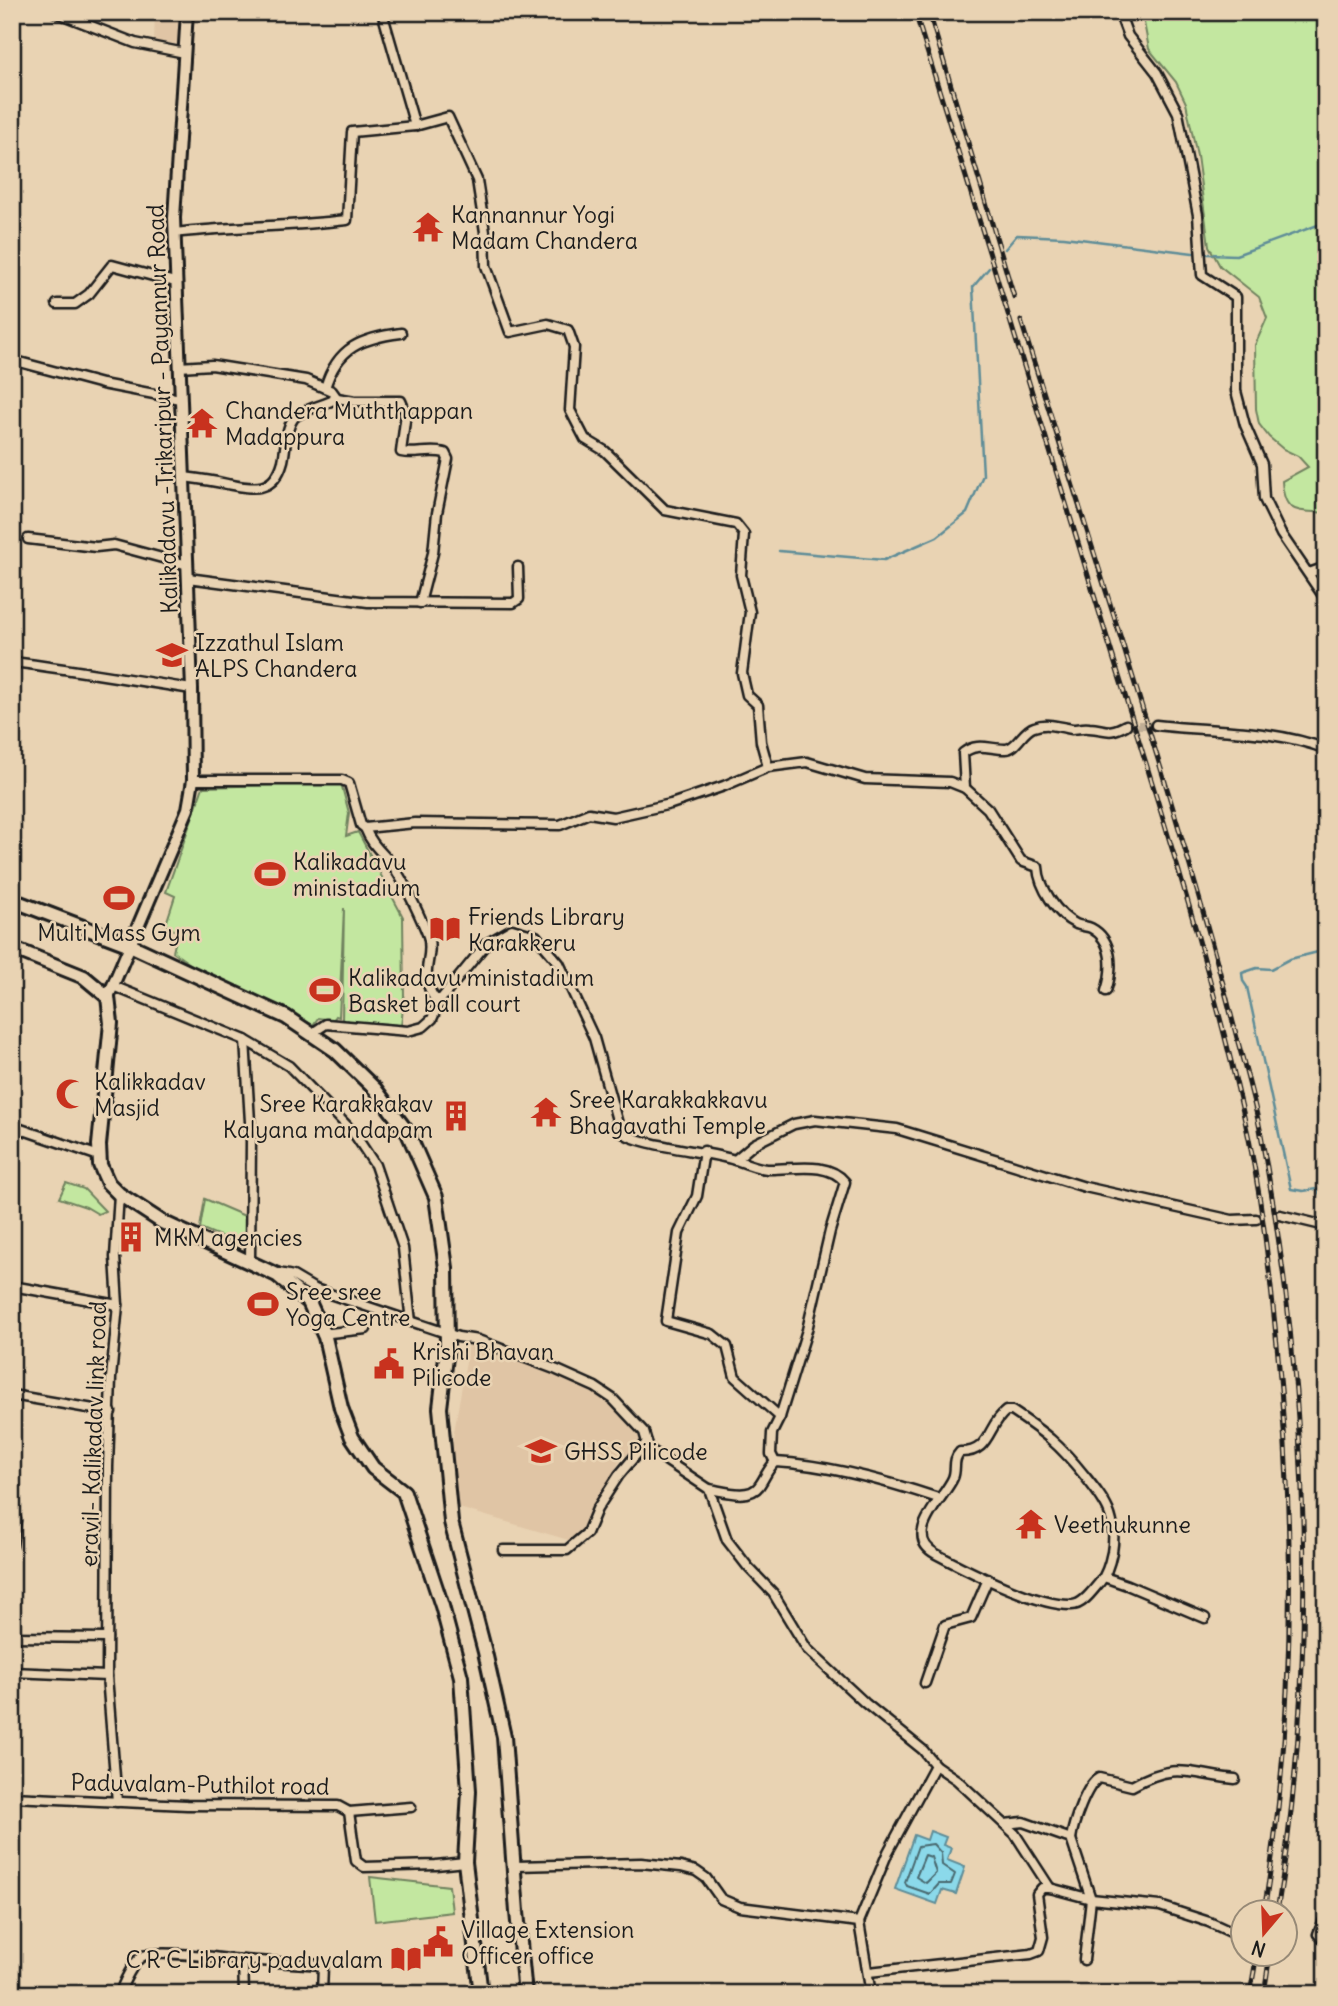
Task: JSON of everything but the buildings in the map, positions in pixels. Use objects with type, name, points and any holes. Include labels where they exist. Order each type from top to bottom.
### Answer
[{"type":"highway","points":[[12,900],[130,945],[286,1017],[335,1050],[375,1089],[408,1133],[436,1197],[446,1268],[446,1333],[440,1408],[451,1522],[504,1737],[515,1866],[516,1912],[525,1994]]},
{"type":"highway","points":[[12,948],[110,991],[111,1023],[99,1156],[108,1183],[118,1194],[163,1222],[277,1275],[309,1302],[325,1337],[341,1408],[352,1437],[373,1468],[404,1492],[461,1677],[469,1791],[465,1862],[481,1994]]},
{"type":"main road","name":"Kalikadavu -Trikaripur - Payannur Road","points":[[110,991],[188,809],[193,780],[188,565],[174,233],[187,12]]},
{"type":"street","points":[[55,12],[135,43],[185,53]]},
{"type":"street","points":[[382,12],[415,126]]},
{"type":"street","points":[[1129,12],[1122,19],[1128,36],[1157,73],[1178,113],[1198,215],[1202,275],[1237,297],[1236,391],[1245,425],[1262,464],[1264,499],[1281,534],[1326,600]]},
{"type":"street","points":[[174,233],[296,226],[347,220],[352,132],[415,126],[448,117],[477,180],[485,232],[486,266],[510,332],[548,324],[568,330],[574,347],[570,410],[585,439],[605,452],[665,510],[736,524],[744,534],[741,575],[750,612],[742,673],[747,695],[758,705],[761,742],[768,767]]},
{"type":"street","points":[[57,304],[75,304],[89,294],[112,265],[176,282]]},
{"type":"street","points":[[325,388],[336,362],[356,344],[401,333]]},
{"type":"street","points":[[12,360],[102,384],[180,398]]},
{"type":"street","points":[[179,368],[212,365],[306,380],[332,391],[337,398]]},
{"type":"street","points":[[184,477],[262,488],[277,475],[283,463],[293,418],[337,398],[355,401],[401,401],[406,413],[401,452],[410,454],[437,451],[445,453],[448,459],[437,513],[433,552],[420,603]]},
{"type":"street","points":[[28,539],[96,547],[114,545],[188,565]]},
{"type":"street","points":[[188,578],[368,602],[513,603],[519,599],[518,567]]},
{"type":"street","points":[[1309,573],[1326,568]]},
{"type":"street","points":[[12,662],[192,689]]},
{"type":"street","points":[[965,788],[962,753],[969,748],[995,746],[1006,750],[1011,748],[1023,733],[1038,726],[1054,725],[1114,732],[1126,725]]},
{"type":"street","points":[[1156,725],[1265,734],[1326,749]]},
{"type":"street","points":[[365,828],[415,823],[560,825],[589,813],[613,817],[671,804],[768,767],[807,762],[865,779],[950,782],[965,788],[988,809],[1021,861],[1038,867],[1039,881],[1061,911],[1074,923],[1092,929],[1106,941],[1111,978],[1106,991]]},
{"type":"street","points":[[193,780],[342,780],[349,783],[361,825],[376,850],[397,872],[425,929],[430,945],[426,979],[435,999],[441,999]]},
{"type":"street","points":[[311,1034],[326,1024],[408,1031],[423,1027],[432,1019],[441,999],[486,944],[512,929],[536,936],[559,963],[594,1038],[620,1132],[634,1140],[704,1152],[761,1168],[792,1167],[832,1172],[845,1182],[830,1231],[807,1330],[780,1417],[772,1433],[771,1454],[775,1462]]},
{"type":"street","points":[[110,991],[245,1040],[289,1066],[353,1132],[375,1165],[403,1248],[411,1322]]},
{"type":"street","points":[[245,1040],[251,1138],[250,1262]]},
{"type":"street","points":[[735,1160],[754,1144],[794,1124],[815,1120],[897,1129],[1085,1187],[1232,1220],[1256,1219]]},
{"type":"street","points":[[12,1126],[99,1156]]},
{"type":"street","points":[[704,1152],[697,1196],[679,1233],[666,1321],[712,1334],[727,1346],[735,1377],[780,1417]]},
{"type":"street","name":"eravil- Kalikadav link road","points":[[117,1802],[107,1676],[107,1638],[108,1467],[111,1378],[118,1305],[115,1257],[118,1194]]},
{"type":"street","points":[[1280,1215],[1326,1226]]},
{"type":"street","points":[[277,1275],[279,1273],[293,1276],[314,1289],[446,1333],[478,1340],[595,1387],[613,1399],[643,1432],[649,1449],[709,1489],[747,1494],[758,1489],[767,1469],[775,1462],[802,1464],[864,1477],[938,1498]]},
{"type":"street","points":[[12,1286],[118,1305]]},
{"type":"street","points":[[325,1337],[330,1333],[366,1329]]},
{"type":"street","points":[[12,1395],[111,1412]]},
{"type":"street","points":[[1006,1411],[1012,1412],[1058,1444],[1105,1500],[1112,1517],[1114,1537],[1104,1577],[1083,1600],[1074,1605],[1051,1602],[988,1580],[936,1555],[925,1544],[922,1536],[924,1528],[931,1510],[953,1478],[956,1456],[960,1452],[970,1452],[980,1447],[1006,1411]]},
{"type":"street","points":[[503,1550],[567,1550],[575,1544],[587,1533],[597,1509],[619,1475],[647,1442]]},
{"type":"street","points":[[709,1489],[727,1540],[773,1593],[807,1649],[865,1703],[923,1750],[935,1765],[957,1780],[1005,1824],[1015,1834],[1050,1888]]},
{"type":"street","points":[[12,1512],[16,1520],[12,1546]]},
{"type":"street","points":[[1104,1577],[1205,1618]]},
{"type":"street","points":[[925,1683],[945,1625],[971,1618],[988,1580]]},
{"type":"street","points":[[12,1637],[107,1638]]},
{"type":"street","points":[[12,1672],[107,1676]]},
{"type":"street","points":[[871,1994],[859,1922],[888,1852],[935,1765]]},
{"type":"street","points":[[1084,1960],[1091,1899],[1071,1839],[1072,1829],[1092,1782],[1099,1778],[1132,1786],[1153,1774],[1183,1769],[1235,1780]]},
{"type":"street","name":"Paduvalam-Puthilot road","points":[[12,1797],[117,1802],[338,1806],[349,1812],[356,1861],[364,1867],[465,1862]]},
{"type":"street","points":[[349,1812],[411,1807]]},
{"type":"street","points":[[1005,1824],[1023,1822],[1071,1839]]},
{"type":"street","points":[[515,1866],[641,1863],[681,1867],[696,1871],[706,1878],[720,1899],[740,1907],[859,1922]]},
{"type":"street","points":[[869,1972],[1039,1951],[1043,1937],[1037,1894],[1042,1888],[1091,1899],[1160,1906],[1197,1917],[1230,1932]]},
{"type":"street","points":[[1326,1914],[1318,1934],[1326,1941]]},
{"type":"street","points":[[120,1994],[134,1964],[143,1956],[168,1954],[323,1965],[322,1994]]},
{"type":"street","points":[[243,1960],[244,1994]]},
{"type":"shaded area","points":[[155,12],[181,12],[180,44],[154,42]]},
{"type":"shaded area","name":"GHSS Pilicode","points":[[469,1344],[575,1379],[610,1399],[641,1432],[642,1442],[620,1460],[587,1524],[572,1541],[442,1503]]},
{"type":"green space","points":[[1142,12],[1326,12],[1326,513],[1294,509],[1283,492],[1282,481],[1308,467],[1298,456],[1283,449],[1269,437],[1259,424],[1256,409],[1255,345],[1267,318],[1259,297],[1220,266],[1209,246],[1197,156],[1186,103],[1176,82],[1149,49]]},
{"type":"green space","points":[[341,783],[349,813],[346,836],[358,832],[403,917],[404,998],[401,1027],[342,1021],[344,908],[339,1017],[336,1016],[333,1020],[318,1018],[313,1025],[193,966],[173,952],[178,931],[165,927],[175,896],[166,892],[203,787]]},
{"type":"green space","points":[[66,1183],[84,1189],[105,1211],[98,1214],[59,1198]]},
{"type":"green space","points":[[205,1199],[247,1217],[244,1246],[200,1228]]},
{"type":"green space","points":[[370,1877],[449,1886],[452,1912],[375,1921]]},
{"type":"water","points":[[930,1831],[946,1837],[943,1845],[951,1848],[947,1860],[965,1867],[956,1894],[942,1890],[937,1904],[895,1889],[914,1835],[927,1840]]},
{"type":"waterway","points":[[1208,254],[1236,255],[1326,222]]},
{"type":"waterway","points":[[1005,249],[1017,235],[1064,237],[1193,253]]},
{"type":"waterway","points":[[779,551],[884,560],[937,537],[967,513],[983,475],[973,287],[989,268]]},
{"type":"waterway","points":[[1326,950],[1290,959],[1271,969],[1257,968],[1242,973],[1291,1189],[1317,1189],[1326,1205]]},
{"type":"tunnel","points":[[1126,725],[1156,725]]},
{"type":"railway","points":[[915,12],[1178,870],[1213,990],[1255,1169],[1277,1345],[1289,1558],[1287,1699],[1282,1770],[1266,1898]]},
{"type":"railway","points":[[929,12],[1014,297]]},
{"type":"railway","points":[[1021,321],[1130,667],[1203,911],[1255,1107],[1277,1226],[1298,1422],[1303,1520],[1299,1717],[1291,1815],[1279,1898]]},
{"type":"railway","points":[[1250,1994],[1255,1968]]},
{"type":"railway","points":[[1264,1994],[1268,1968]]},
{"type":"place","name":"Kannannur Yogi Madam Chandera","points":[[428,227]]},
{"type":"place","name":"Chandera Muththappan Madappura","points":[[202,423]]},
{"type":"place","name":"Izzathul Islam ALPS Chandera","points":[[172,655]]},
{"type":"place","name":"Kalikadavu ministadium","points":[[270,874]]},
{"type":"place","name":"Multi Mass Gym","points":[[119,898]]},
{"type":"place","name":"Friends Library Karakkeru","points":[[445,929]]},
{"type":"place","name":"Kalikadavu ministadium Basket ball court","points":[[325,990]]},
{"type":"place","name":"Kalikkadav Masjid","points":[[71,1094]]},
{"type":"place","name":"Sree Karakkakkavu Bhagavathi Temple","points":[[546,1112]]},
{"type":"place","name":"Sree Karakkakav Kalyana mandapam","points":[[456,1116]]},
{"type":"place","name":"MKM agencies","points":[[131,1237]]},
{"type":"place","name":"Sree sree Yoga Centre","points":[[263,1304]]},
{"type":"place","name":"Krishi Bhavan Pilicode","points":[[389,1364]]},
{"type":"place","name":"GHSS Pilicode","points":[[541,1451]]},
{"type":"place","name":"Veethukunne","points":[[1031,1524]]},
{"type":"place","name":"Village Extension Officer office","points":[[438,1942]]},
{"type":"place","name":"C R C Library paduvalam","points":[[406,1959]]}]
